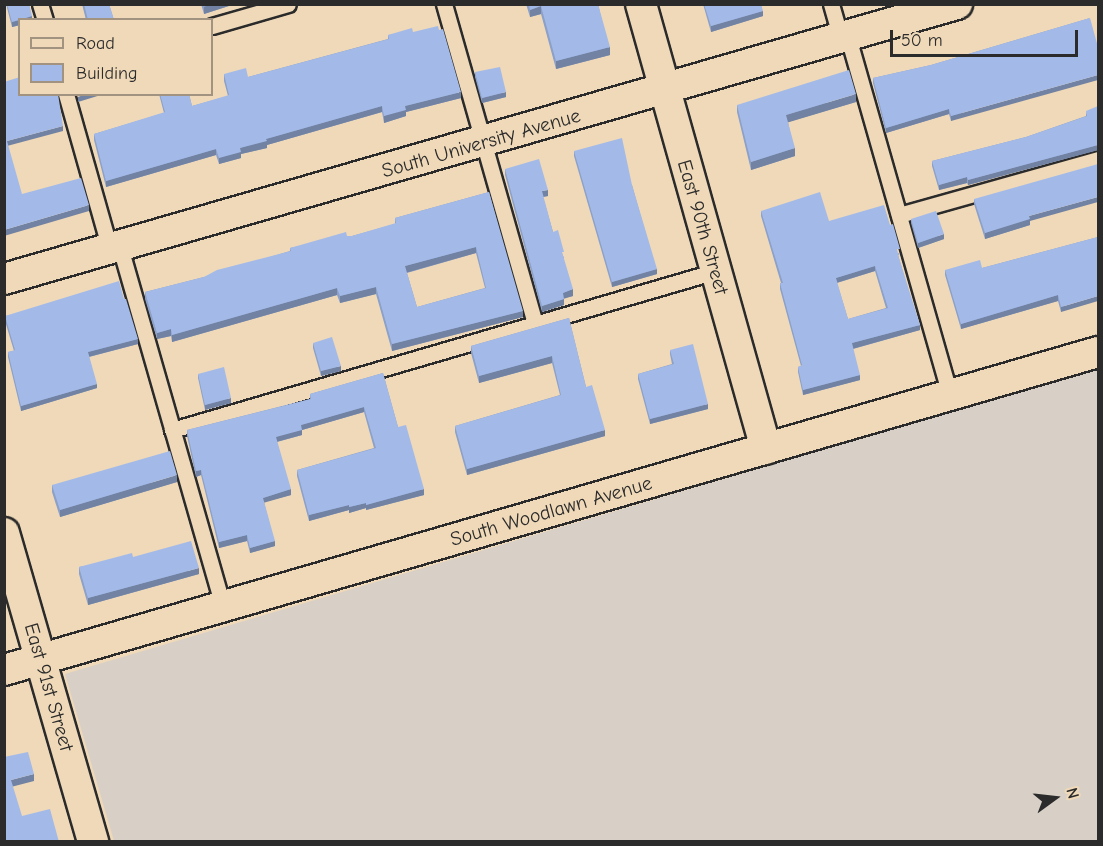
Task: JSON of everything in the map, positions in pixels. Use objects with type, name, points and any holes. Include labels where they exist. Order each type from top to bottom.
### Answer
[{"type":"street","name":"East 90th Street","points":[[641,4],[766,449]]},
{"type":"street","name":"South University Avenue","points":[[4,279],[665,91],[957,4]]},
{"type":"street","name":"South Woodlawn Avenue","points":[[4,670],[1098,352]]},
{"type":"street","name":"East 91st Street","points":[[4,532],[93,842]]},
{"type":"lane","points":[[213,26],[288,4]]},
{"type":"lane","points":[[444,4],[535,324]]},
{"type":"lane","points":[[831,4],[845,38],[950,395]]},
{"type":"lane","points":[[67,96],[172,429],[223,606]]},
{"type":"lane","points":[[899,216],[1098,159]]},
{"type":"lane","points":[[172,429],[716,271]]},
{"type":"shaded area","points":[[1098,368],[1098,841],[114,841],[65,674]]},
{"type":"building","points":[[7,4],[29,4],[32,16],[18,18],[18,20],[12,22]]},
{"type":"building","points":[[84,4],[109,4],[113,18],[88,18]]},
{"type":"building","points":[[529,4],[598,4],[610,47],[556,61],[541,6],[530,10]]},
{"type":"building","points":[[704,4],[761,4],[763,11],[711,26]]},
{"type":"building","points":[[1090,18],[1098,47],[1098,75],[951,116],[949,109],[886,128],[873,78],[931,65]]},
{"type":"building","points":[[438,26],[439,30],[443,29],[461,92],[405,106],[406,110],[384,116],[382,106],[266,139],[267,141],[240,148],[241,152],[219,158],[216,149],[106,181],[94,134],[165,112],[161,96],[190,96],[192,106],[229,95],[224,74],[246,68],[248,77],[389,39],[388,35],[412,28],[413,32]]},
{"type":"building","points":[[500,67],[506,92],[482,98],[475,72]]},
{"type":"building","points":[[849,70],[856,94],[786,115],[795,148],[751,162],[737,105]]},
{"type":"building","points":[[18,78],[18,96],[58,96],[63,126],[7,141],[22,194],[81,178],[89,205],[4,230],[4,82]]},
{"type":"building","points":[[1098,106],[1098,145],[968,180],[967,177],[939,185],[932,161],[1026,137],[1087,116],[1086,111]]},
{"type":"building","points":[[622,138],[632,185],[657,269],[612,282],[574,151]]},
{"type":"building","points":[[539,159],[548,190],[542,191],[553,232],[558,230],[573,289],[563,293],[564,299],[542,306],[505,169]]},
{"type":"building","points":[[1098,164],[1098,197],[1029,216],[1030,219],[985,233],[974,199]]},
{"type":"building","points":[[489,192],[523,311],[392,344],[376,287],[340,296],[337,288],[172,335],[171,329],[157,333],[145,292],[204,277],[217,270],[291,251],[290,248],[346,232],[347,236],[352,236],[396,223],[395,218]],"holes":[[[476,247],[486,288],[417,307],[405,266]]]},
{"type":"building","points":[[820,192],[829,221],[884,205],[890,225],[893,224],[900,249],[897,249],[899,258],[920,325],[852,343],[860,375],[803,390],[798,367],[802,365],[780,283],[783,283],[761,211]],"holes":[[[875,266],[888,308],[848,319],[836,278]]]},
{"type":"building","points":[[936,211],[944,234],[918,243],[911,219]]},
{"type":"building","points":[[1098,237],[1098,296],[1061,307],[1058,295],[961,324],[945,270],[980,260],[982,268]]},
{"type":"building","points":[[119,281],[138,339],[88,352],[97,384],[21,406],[8,352],[15,350],[5,316]]},
{"type":"building","points":[[569,318],[586,387],[592,385],[605,430],[467,469],[455,426],[561,395],[552,356],[479,376],[471,346]]},
{"type":"building","points":[[332,337],[341,366],[321,371],[313,343]]},
{"type":"building","points":[[693,344],[708,404],[650,419],[638,374],[674,364],[670,350]]},
{"type":"building","points":[[224,367],[231,398],[205,405],[198,374]]},
{"type":"building","points":[[383,373],[398,427],[406,425],[424,489],[366,505],[366,503],[349,507],[349,505],[309,515],[297,470],[376,448],[364,407],[301,425],[302,430],[276,437],[291,489],[263,498],[275,541],[250,548],[247,535],[219,542],[201,470],[196,471],[187,430],[311,399],[310,394]]},
{"type":"building","points":[[170,451],[177,475],[60,510],[52,485]]},
{"type":"building","points":[[191,541],[199,568],[88,598],[79,567],[132,553],[133,557]]},
{"type":"building","points":[[28,752],[34,774],[11,780],[22,816],[50,809],[59,842],[4,842],[4,757]]}]
